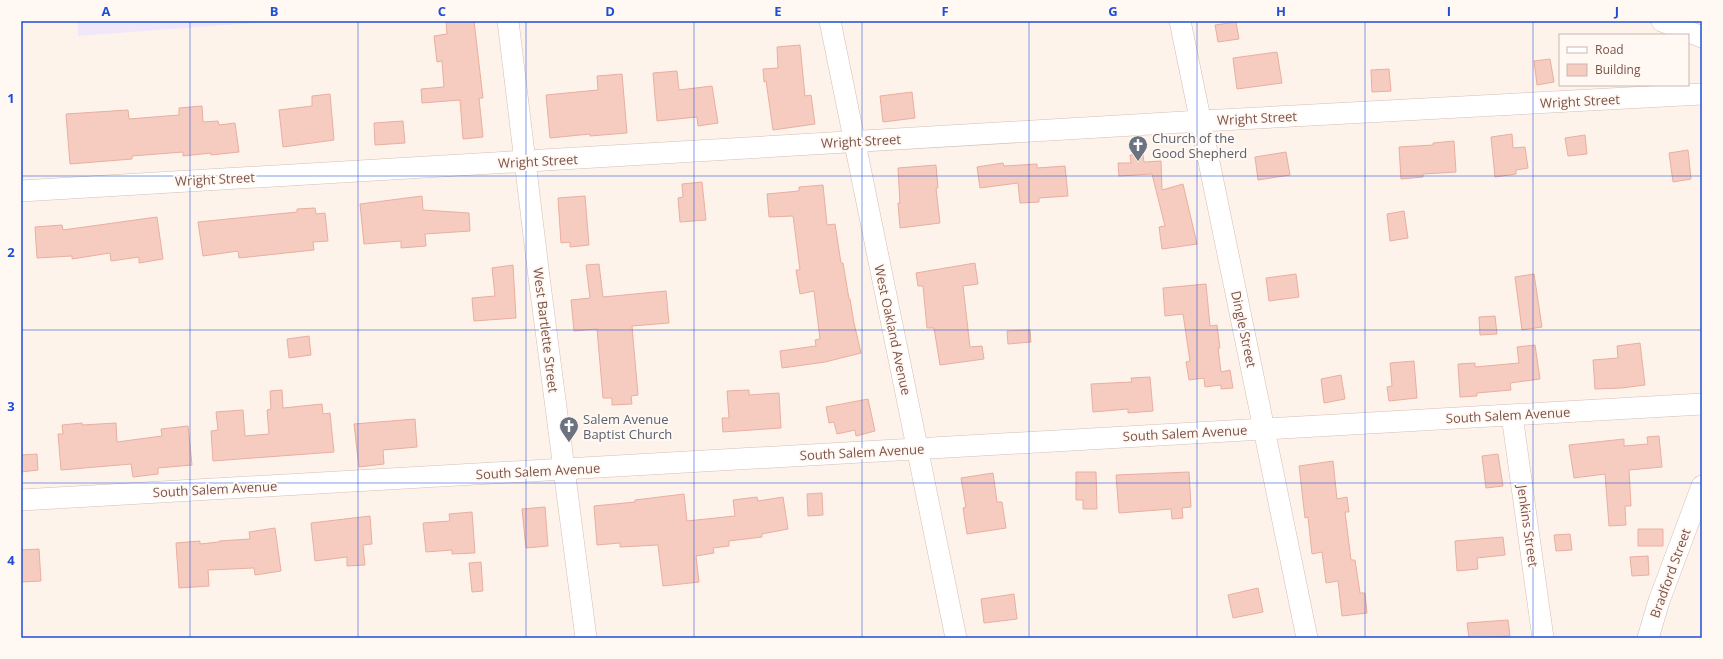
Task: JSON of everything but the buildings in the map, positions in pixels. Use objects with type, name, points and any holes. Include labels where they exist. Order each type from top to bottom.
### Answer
[{"type":"street","name":"West Bartlette Street","points":[[508,21],[586,638]]},
{"type":"street","name":"West Oakland Avenue","points":[[830,21],[956,638]]},
{"type":"street","name":"Dingle Street","points":[[1180,21],[1307,638]]},
{"type":"street","points":[[1662,21],[1702,37]]},
{"type":"street","name":"Wright Street","points":[[21,191],[1201,121],[1702,94]]},
{"type":"street","name":"South Salem Avenue","points":[[21,500],[1702,404]]},
{"type":"street","name":"Jenkins Street","points":[[1512,415],[1543,638]]},
{"type":"street","name":"Bradford Street","points":[[1648,638],[1659,601],[1702,486]]},
{"type":"shaded area","points":[[78,21],[280,21],[78,36]]},
{"type":"place","name":"Church of the Good Shepherd","points":[[1138,162]]},
{"type":"place","name":"Salem Avenue Baptist Church","points":[[569,443]]}]
